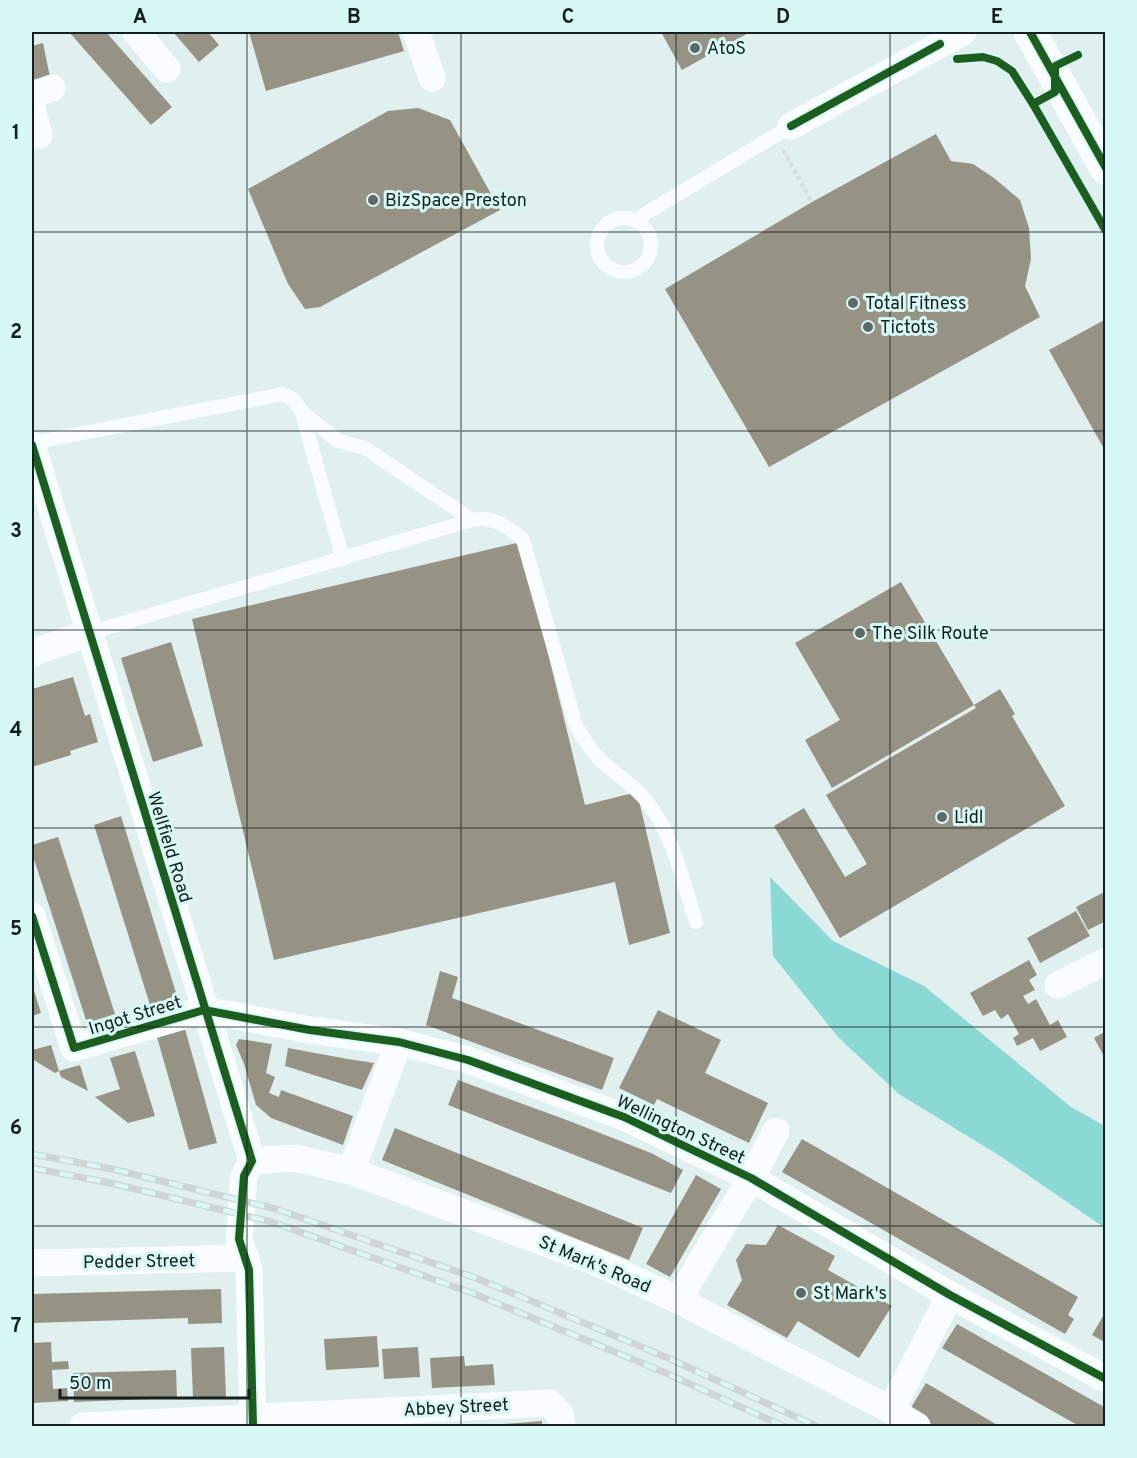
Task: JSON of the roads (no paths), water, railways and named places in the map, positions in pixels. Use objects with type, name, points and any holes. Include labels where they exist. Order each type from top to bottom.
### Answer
[{"type":"highway","points":[[1030,32],[1106,168]]},
{"type":"street","points":[[136,32],[167,69]]},
{"type":"street","points":[[416,32],[432,78]]},
{"type":"street","points":[[782,131],[963,32]]},
{"type":"street","points":[[32,109],[39,135]]},
{"type":"street","name":"Wellfield Road","points":[[32,444],[204,1010],[248,1168],[243,1249],[249,1270],[253,1422]]},
{"type":"street","points":[[32,653],[88,633]]},
{"type":"street","name":"Ingot Street","points":[[32,916],[74,1048],[204,1010]]},
{"type":"street","points":[[1058,985],[1106,961]]},
{"type":"street","name":"Wellington Street","points":[[204,1010],[310,1030],[399,1042],[468,1060],[624,1118],[751,1178],[950,1295],[1106,1379]]},
{"type":"street","points":[[351,1171],[399,1042]]},
{"type":"street","points":[[678,1300],[751,1178],[776,1131]]},
{"type":"street","name":"St Mark's Road","points":[[248,1168],[295,1158],[351,1171],[594,1261],[678,1300],[891,1410],[917,1426]]},
{"type":"street","name":"Pedder Street","points":[[32,1263],[243,1249]]},
{"type":"street","points":[[891,1410],[950,1295]]},
{"type":"street","name":"Abbey Street","points":[[83,1426],[253,1422],[550,1402],[561,1416],[562,1426]]},
{"type":"lane","points":[[635,220],[782,131]]},
{"type":"lane","points":[[32,444],[283,394],[293,399],[301,410],[338,441],[365,448],[472,520]]},
{"type":"lane","points":[[301,410],[343,559]]},
{"type":"lane","points":[[88,633],[472,520],[488,518],[515,532],[523,540],[576,726],[585,743],[601,761],[637,790],[658,817],[668,839],[696,922]]},
{"type":"railway","points":[[32,1154],[112,1169],[276,1209],[476,1278],[668,1358],[816,1426]]},
{"type":"railway","points":[[32,1168],[110,1183],[272,1222],[472,1293],[661,1371],[783,1426]]},
{"type":"place","name":"AtoS","points":[[695,48]]},
{"type":"place","name":"BizSpace Preston","points":[[373,200]]},
{"type":"place","name":"Total Fitness","points":[[853,303]]},
{"type":"place","name":"Tictots","points":[[868,327]]},
{"type":"place","name":"The Silk Route","points":[[860,633]]},
{"type":"place","name":"Lidl","points":[[942,817]]},
{"type":"place","name":"St Mark's","points":[[801,1293]]}]
